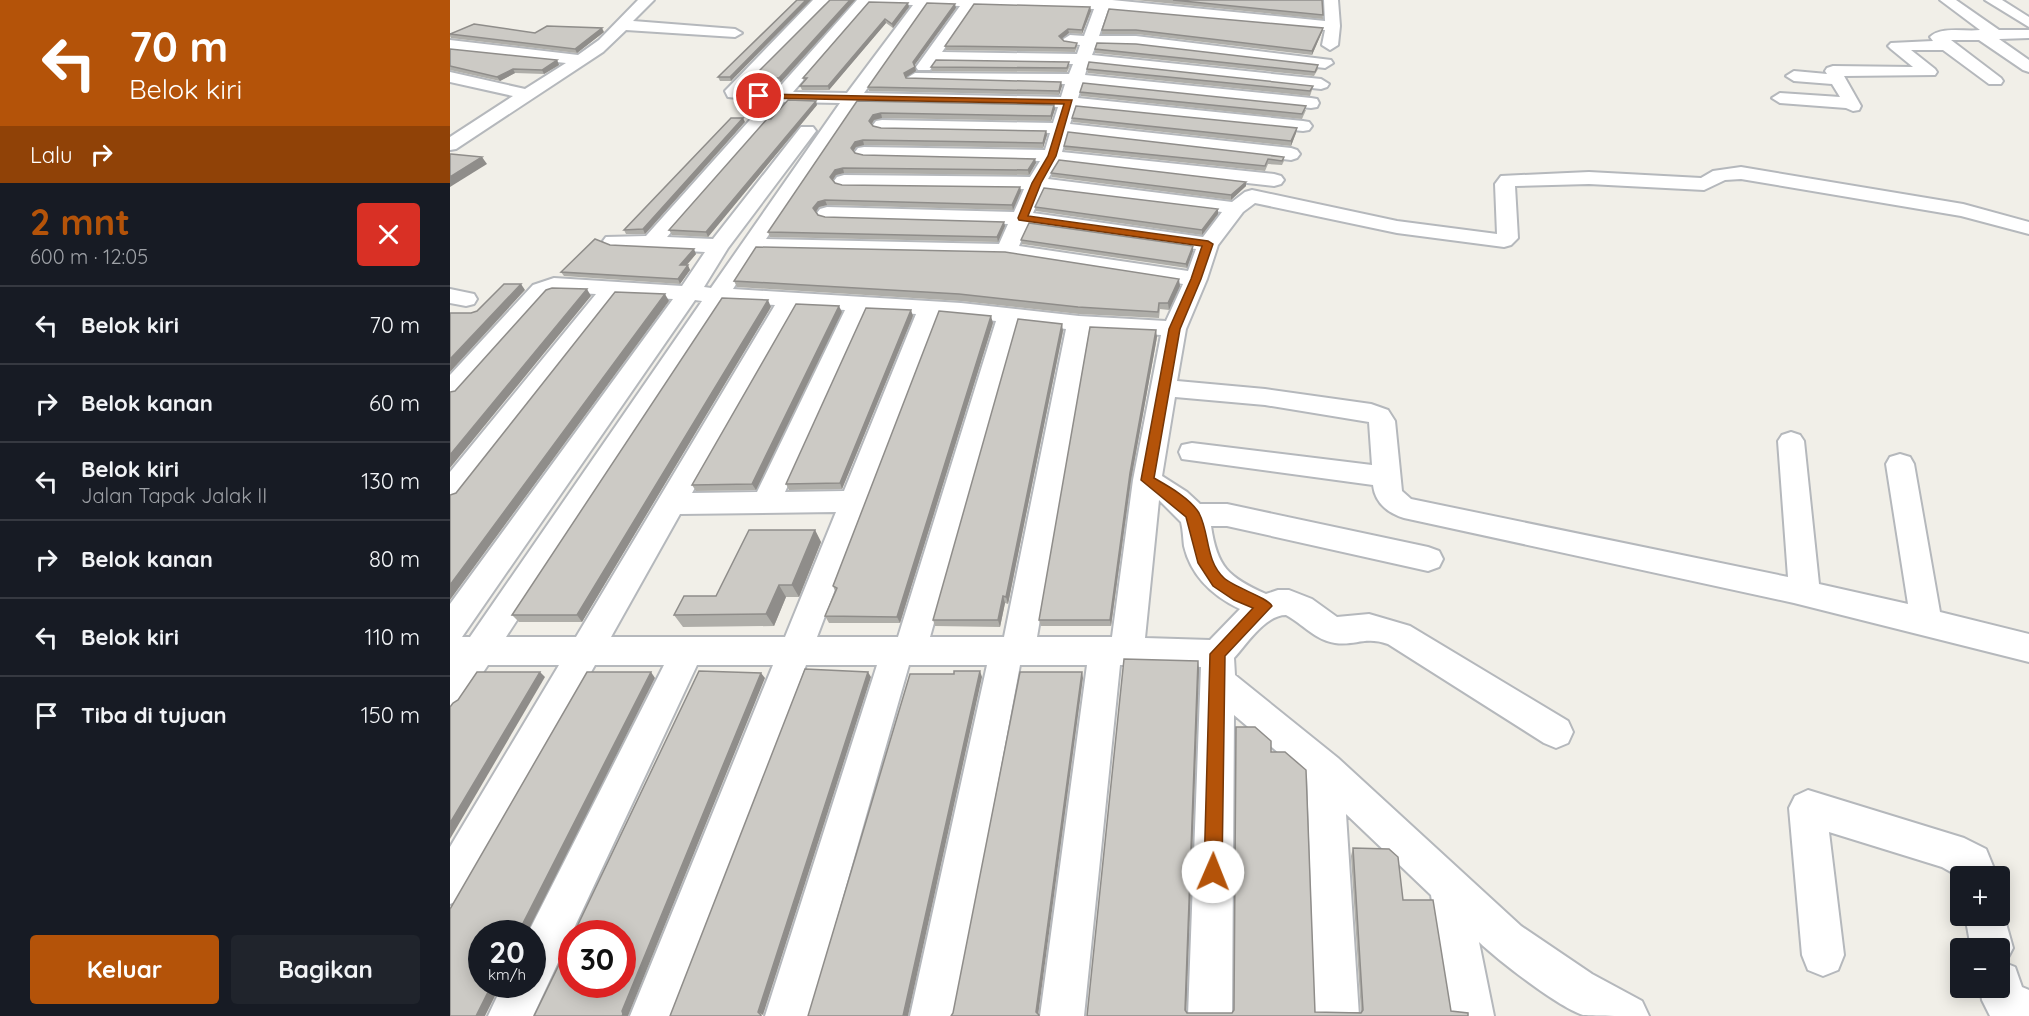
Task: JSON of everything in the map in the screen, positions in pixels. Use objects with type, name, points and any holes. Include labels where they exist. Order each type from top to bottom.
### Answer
[{"type":"street","points":[[450,145],[582,60],[612,38],[626,17],[647,0]]},
{"type":"street","points":[[825,0],[819,2],[733,92],[779,98],[1069,102],[1303,126]]},
{"type":"street","points":[[652,242],[865,0],[970,1],[1095,18],[1198,6],[1241,17],[1289,16],[1328,36]]},
{"type":"street","points":[[1241,17],[1243,0]]},
{"type":"street","points":[[1062,1016],[1116,651],[1174,329],[1196,279],[1208,244],[1236,208],[1274,180],[1291,154],[1320,84],[1325,63],[1331,0]]},
{"type":"street","points":[[1947,0],[2007,52],[2029,67]]},
{"type":"street","points":[[1992,0],[2029,23]]},
{"type":"street","points":[[450,694],[464,652],[733,248],[915,1]]},
{"type":"street","points":[[808,246],[844,181],[915,78],[967,20],[970,1]]},
{"type":"street","points":[[1154,11],[1263,35]]},
{"type":"street","points":[[1136,41],[1154,11]]},
{"type":"street","points":[[1095,18],[1136,41],[1325,63]]},
{"type":"street","points":[[1053,39],[1095,18]]},
{"type":"street","points":[[1007,250],[1023,218],[1036,183],[1052,156],[1095,18]]},
{"type":"street","points":[[622,25],[736,32]]},
{"type":"street","points":[[1995,81],[1938,37],[2029,34]]},
{"type":"street","points":[[450,45],[582,60]]},
{"type":"street","points":[[1944,84],[1896,46],[1947,45]]},
{"type":"street","points":[[2007,52],[2029,51]]},
{"type":"street","points":[[932,57],[1082,59],[1320,84]]},
{"type":"street","points":[[1780,98],[1852,104],[1827,61],[1818,60]]},
{"type":"street","points":[[1794,76],[1929,72]]},
{"type":"street","points":[[450,77],[529,95]]},
{"type":"street","points":[[915,78],[1075,79],[1311,103]]},
{"type":"street","points":[[882,125],[1060,128],[1291,154]]},
{"type":"street","points":[[864,152],[1052,156],[1274,180]]},
{"type":"street","points":[[1252,196],[1397,227],[1504,241],[1508,238],[1505,184],[1508,180],[1589,178],[1704,183],[1720,175],[1741,173],[1963,210],[2029,228]]},
{"type":"street","points":[[844,181],[1036,183],[1236,208]]},
{"type":"street","points":[[827,213],[1023,218],[1208,244]]},
{"type":"street","points":[[613,241],[733,248],[808,246],[1007,250],[1196,279]]},
{"type":"street","points":[[450,390],[547,286],[859,303],[1079,323],[1174,329]]},
{"type":"street","points":[[450,491],[612,289]]},
{"type":"street","points":[[450,629],[704,294]]},
{"type":"street","points":[[450,884],[790,299]]},
{"type":"street","points":[[766,502],[859,303]]},
{"type":"street","points":[[652,1016],[930,308]]},
{"type":"street","points":[[787,1016],[1009,315]]},
{"type":"street","points":[[932,1016],[1012,652],[1079,323]]},
{"type":"street","points":[[1164,388],[1264,397],[1371,412],[1379,416],[1382,421],[1388,492],[1394,502],[1404,508],[1926,621],[2029,648]]},
{"type":"street","points":[[1791,441],[1805,594]]},
{"type":"street","points":[[1192,452],[1387,477]]},
{"type":"street","points":[[1899,464],[1926,621]]},
{"type":"street","points":[[1147,480],[1166,491],[1192,514],[1205,563],[1218,582],[1240,596],[1264,606]]},
{"type":"street","points":[[671,504],[854,501]]},
{"type":"street","points":[[1192,514],[1227,515],[1428,559]]},
{"type":"street","points":[[1210,1016],[1218,667],[1264,606],[1276,601],[1299,605],[1322,624],[1334,630],[1375,626],[1399,635],[1556,732]]},
{"type":"street","points":[[546,941],[687,651]]},
{"type":"street","points":[[464,652],[1116,651],[1218,667],[1507,940],[1577,989],[1628,1016]]},
{"type":"street","points":[[1325,770],[1337,1016]]},
{"type":"street","points":[[1823,955],[1808,808],[1950,851],[1972,863],[1973,866]]},
{"type":"street","points":[[1449,887],[1472,1016]]},
{"type":"street","points":[[510,1016],[519,998]]},
{"type":"building","points":[[797,0],[806,0],[730,77],[718,77]]},
{"type":"building","points":[[830,0],[850,0],[779,78],[752,78]]},
{"type":"building","points":[[1173,0],[1322,0],[1323,15]]},
{"type":"building","points":[[869,2],[908,3],[892,24],[885,19],[828,86],[800,86],[807,78],[803,78]]},
{"type":"building","points":[[927,3],[955,4],[913,62],[915,67],[904,73],[906,78],[1061,82],[1059,91],[868,87]]},
{"type":"building","points":[[974,4],[1090,7],[1082,30],[1068,29],[1059,36],[1064,41],[1077,43],[1075,48],[945,46]]},
{"type":"building","points":[[1109,9],[1323,28],[1312,51],[1136,30],[1102,30]]},
{"type":"building","points":[[474,24],[535,33],[547,26],[602,28],[575,49],[450,34]]},
{"type":"building","points":[[1097,43],[1136,44],[1318,65],[1315,72],[1095,49]]},
{"type":"building","points":[[450,49],[557,60],[542,70],[513,69],[497,77],[450,66]]},
{"type":"building","points":[[936,60],[1069,62],[1067,68],[931,67]]},
{"type":"building","points":[[1089,62],[1313,86],[1310,91],[1087,69]]},
{"type":"building","points":[[1083,83],[1306,106],[1302,114],[1080,92]]},
{"type":"building","points":[[788,100],[816,101],[706,232],[669,230],[767,119],[771,119]]},
{"type":"building","points":[[857,101],[1054,105],[1051,116],[881,113],[873,115],[869,121],[873,126],[881,128],[1046,131],[1043,143],[863,140],[855,142],[851,148],[855,153],[863,155],[1035,159],[1028,170],[843,168],[835,170],[830,177],[835,183],[842,185],[1020,187],[1012,205],[825,200],[818,202],[813,208],[818,215],[825,217],[1004,222],[997,237],[768,232]]},
{"type":"building","points":[[1076,106],[1297,128],[1291,141],[1072,118]]},
{"type":"building","points":[[731,118],[743,118],[643,229],[624,230]]},
{"type":"building","points":[[1068,132],[1284,157],[1282,161],[1268,159],[1265,166],[1064,146]]},
{"type":"building","points":[[451,154],[482,157],[450,177]]},
{"type":"building","points":[[1059,160],[1246,182],[1231,195],[1051,173]]},
{"type":"building","points":[[1044,188],[1218,209],[1202,230],[1035,207]]},
{"type":"building","points":[[1029,223],[1193,246],[1186,264],[1021,240]]},
{"type":"building","points":[[595,239],[610,245],[694,249],[680,265],[688,265],[678,279],[561,272]]},
{"type":"building","points":[[756,247],[1005,252],[1179,279],[1168,303],[1159,303],[1158,312],[1078,307],[959,294],[734,281]]},
{"type":"building","points":[[504,284],[521,284],[450,359],[450,313],[477,311]]},
{"type":"building","points":[[552,288],[587,289],[450,455],[450,392],[455,391],[546,290]]},
{"type":"building","points":[[615,292],[665,294],[450,585],[450,495],[456,493]]},
{"type":"building","points":[[722,298],[768,300],[577,615],[512,615]]},
{"type":"building","points":[[796,304],[839,306],[752,484],[692,485]]},
{"type":"building","points":[[866,308],[911,310],[840,483],[786,484]]},
{"type":"building","points":[[939,311],[991,316],[897,617],[825,616],[837,588],[833,586]]},
{"type":"building","points":[[1018,319],[1062,324],[1006,597],[1003,596],[998,620],[933,620]]},
{"type":"building","points":[[1090,327],[1156,330],[1130,473],[1110,620],[1039,620]]},
{"type":"building","points":[[749,530],[815,530],[792,585],[779,585],[766,614],[674,615],[684,596],[716,596]]},
{"type":"building","points":[[1124,659],[1198,661],[1185,1010],[1187,1013],[1232,1013],[1234,1010],[1236,727],[1255,727],[1271,741],[1271,752],[1285,752],[1306,770],[1315,1012],[1361,1013],[1363,1010],[1353,848],[1389,849],[1398,857],[1403,900],[1433,900],[1451,1011],[1468,1013],[1468,1016],[1087,1016]]},
{"type":"building","points":[[805,669],[868,672],[758,1012],[761,1016],[670,1016]]},
{"type":"building","points":[[699,671],[761,673],[636,977],[636,920],[580,920]]},
{"type":"building","points":[[954,671],[980,671],[903,1016],[808,1016],[910,674],[954,674]]},
{"type":"building","points":[[477,672],[540,672],[450,823],[450,707],[458,700]]},
{"type":"building","points":[[587,672],[651,672],[525,920],[468,920],[468,998],[485,998],[476,1016],[450,1016],[450,909]]},
{"type":"building","points":[[1020,672],[1082,672],[1036,1012],[1039,1016],[951,1016],[953,1013]]},
{"type":"building","points":[[558,967],[558,998],[627,998],[622,1016],[534,1016],[543,998],[546,998],[546,991]]},
{"type":"route","points":[[759,96],[1069,102],[1052,156],[1036,183],[1023,218],[1208,244],[1196,279],[1174,329],[1147,480],[1166,491],[1192,514],[1197,525],[1199,545],[1205,563],[1218,582],[1240,596],[1264,606],[1218,654],[1213,872]]}]
